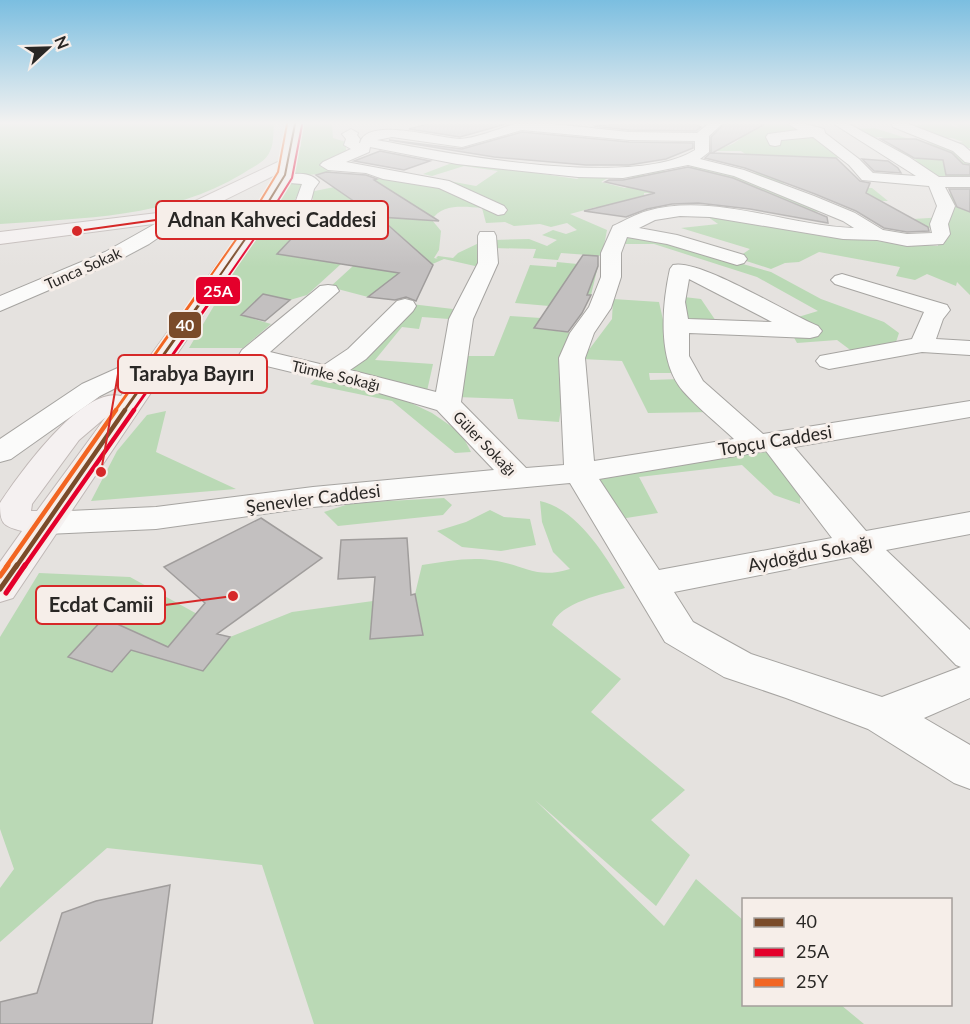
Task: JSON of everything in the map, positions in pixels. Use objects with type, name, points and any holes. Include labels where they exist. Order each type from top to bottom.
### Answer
[{"type":"main road","points":[[0,238],[168,216],[274,172]]},
{"type":"main road","points":[[0,232],[168,216],[202,197],[274,172]]},
{"type":"main road","points":[[35,522],[16,517],[14,512],[16,503],[22,494],[69,434],[91,414],[112,402],[202,281],[274,172]]},
{"type":"main road","points":[[0,589],[35,522],[203,302],[274,172]]},
{"type":"main road","points":[[0,553],[35,522]]},
{"type":"street","points":[[274,172],[308,179],[311,182],[306,189],[294,231]]},
{"type":"street","points":[[377,172],[442,184],[498,210]]},
{"type":"street","points":[[596,172],[630,172]]},
{"type":"street","points":[[734,172],[849,217],[877,234]]},
{"type":"street","points":[[861,172],[864,176],[871,178],[970,182]]},
{"type":"street","points":[[921,172],[935,182],[946,206],[939,224],[941,234],[936,240],[907,240],[877,234],[843,233],[710,212],[680,211],[651,215],[620,230],[611,254],[611,277],[600,308],[582,333],[572,358],[580,473],[680,632],[738,666],[884,716],[970,769]]},
{"type":"street","name":"Tunca Sokak","points":[[0,304],[112,256],[142,240],[168,216]]},
{"type":"street","points":[[620,230],[670,239],[737,259]]},
{"type":"street","name":"Güler Sokağı","points":[[488,236],[488,263],[461,319],[447,404],[519,479]]},
{"type":"street","points":[[18,276],[112,256]]},
{"type":"street","points":[[677,326],[810,332],[783,321],[700,275],[680,268],[674,302],[677,356],[692,385],[764,441],[858,544],[970,654]]},
{"type":"street","points":[[842,280],[939,310],[932,317],[922,345]]},
{"type":"street","name":"Tümke Sokağı","points":[[328,291],[251,355],[447,404]]},
{"type":"street","points":[[329,374],[357,354],[405,306]]},
{"type":"street","points":[[829,361],[922,345],[970,348]]},
{"type":"street","points":[[0,453],[91,390],[140,366]]},
{"type":"street","name":"Topçu Caddesi","points":[[580,473],[970,409]]},
{"type":"street","name":"Şenevler Caddesi","points":[[35,522],[156,518],[313,497],[580,473]]},
{"type":"street","name":"Aydoğdu Sokağı","points":[[650,584],[970,523]]},
{"type":"street","points":[[884,716],[970,680]]},
{"type":"green space","points":[[0,172],[246,172],[214,189],[155,208],[94,217],[0,224]]},
{"type":"green space","points":[[293,172],[332,172],[294,177]]},
{"type":"green space","points":[[399,172],[476,186],[497,172],[529,172],[577,179],[588,173],[611,176],[601,182],[625,188],[637,184],[639,179],[608,173],[648,175],[652,172],[664,172],[669,177],[700,175],[697,172],[725,174],[767,172],[786,185],[780,193],[796,202],[826,212],[758,209],[691,194],[644,193],[645,205],[620,212],[596,207],[570,214],[607,230],[602,256],[561,253],[558,260],[533,258],[536,249],[493,248],[493,240],[529,239],[547,246],[557,240],[542,235],[553,230],[566,234],[577,230],[567,223],[551,227],[540,224],[514,226],[505,222],[486,223],[482,208],[448,208],[432,220],[441,231],[439,250],[434,258],[438,259],[436,258],[438,256],[453,258],[458,253],[479,243],[484,261],[475,266],[444,259],[382,286],[368,297],[330,287],[353,266],[411,245],[381,218],[300,230],[303,222],[408,202],[374,180]]},
{"type":"green space","points":[[429,172],[445,172],[432,176],[423,174]]},
{"type":"green space","points":[[787,172],[825,172],[837,186],[872,188],[888,201],[870,201]]},
{"type":"green space","points":[[926,172],[970,172],[970,187],[935,182]]},
{"type":"green space","points":[[303,183],[291,208],[315,204],[310,192],[344,185],[365,200],[298,213],[298,233],[277,254],[341,264],[307,295],[290,300],[263,294],[241,315],[271,324],[243,348],[189,348],[286,184]]},
{"type":"green space","points":[[950,194],[970,195],[970,202],[953,205],[970,212],[970,295],[957,282],[956,286],[927,274],[915,280],[896,276],[900,267],[819,252],[799,262],[785,263],[771,269],[737,258],[750,249],[681,228],[718,224],[704,214],[827,237],[938,246],[939,233],[913,219],[945,217],[945,198]]},
{"type":"green space","points":[[623,230],[771,272],[821,299],[884,322],[899,333],[896,342],[857,355],[837,340],[797,343],[785,321],[818,311],[757,277],[654,244],[618,244]]},
{"type":"green space","points":[[557,262],[598,266],[591,295],[559,292],[549,306],[515,303],[530,265],[556,267]]},
{"type":"green space","points":[[684,297],[701,299],[720,327],[689,325]]},
{"type":"green space","points":[[613,299],[659,302],[675,373],[649,373],[650,380],[680,379],[713,412],[648,413],[622,361],[582,359],[612,319]]},
{"type":"green space","points":[[411,304],[453,309],[449,319],[422,317],[419,329],[402,327],[375,360],[433,364],[427,391],[337,372]]},
{"type":"green space","points":[[510,316],[541,318],[534,328],[572,333],[559,422],[518,419],[513,399],[457,397],[461,356],[494,356]]},
{"type":"green space","points":[[318,377],[392,394],[432,413],[461,433],[471,452],[455,453],[392,401],[310,384]]},
{"type":"green space","points":[[166,411],[156,452],[236,489],[91,501],[117,451],[147,415]]},
{"type":"green space","points":[[766,452],[800,490],[800,504],[774,495],[742,465],[639,477],[658,513],[620,519],[595,475]]},
{"type":"green space","points":[[444,498],[452,505],[443,515],[338,526],[324,512],[352,503]]},
{"type":"green space","points":[[540,501],[554,506],[579,524],[600,549],[625,588],[573,605],[564,610],[552,625],[621,679],[591,712],[685,790],[651,820],[690,855],[656,906],[535,800],[664,926],[696,879],[742,919],[742,1006],[842,1006],[864,1024],[314,1024],[262,865],[107,848],[0,942],[0,888],[14,869],[0,829],[0,637],[39,573],[130,577],[199,615],[187,625],[159,658],[202,671],[230,637],[292,612],[373,601],[370,639],[423,635],[415,594],[422,565],[479,559],[549,573],[570,569],[553,552],[542,522]],"holes":[[[104,618],[142,635],[112,672],[68,657]]]},
{"type":"green space","points":[[490,510],[504,517],[530,519],[536,545],[501,551],[462,547],[437,531],[466,522]]},
{"type":"building","points":[[326,172],[366,175],[377,179],[374,180],[439,221],[379,217],[433,265],[416,301],[406,297],[395,300],[368,297],[399,273],[277,254],[293,237],[303,236],[311,210],[355,202],[316,175]]},
{"type":"building","points":[[664,172],[708,172],[733,178],[827,217],[828,223],[750,209],[698,203],[672,204],[647,209],[626,217],[584,211],[655,193],[605,182]]},
{"type":"building","points":[[755,172],[850,172],[860,181],[870,183],[866,193],[928,227],[929,231],[907,232],[884,228],[856,211]]},
{"type":"building","points":[[945,172],[970,172],[970,175],[946,175]]},
{"type":"building","points":[[949,189],[970,189],[970,212],[957,207]]},
{"type":"building","points":[[583,255],[598,256],[598,266],[587,295],[591,295],[582,313],[568,332],[534,328]]},
{"type":"building","points":[[263,294],[290,300],[265,321],[241,315]]},
{"type":"building","points":[[261,518],[322,558],[217,634],[230,637],[203,671],[131,650],[112,672],[68,657],[104,618],[168,647],[205,603],[164,567]]},
{"type":"building","points":[[407,538],[411,595],[415,594],[423,635],[370,639],[375,577],[338,579],[341,540]]},
{"type":"building","points":[[170,885],[152,1024],[0,1024],[0,1002],[37,993],[62,913],[96,901]]},
{"type":"transit line","name":"25Y","points":[[0,576],[242,231],[278,172]]},
{"type":"transit line","name":"40","points":[[0,589],[248,235],[286,172]]},
{"type":"transit line","name":"25A","points":[[6,593],[254,239],[292,178],[293,172]]},
{"type":"place","name":"Adnan Kahveci Caddesi","points":[[77,231]]},
{"type":"place","name":"Tarabya Bayırı","points":[[101,472]]},
{"type":"place","name":"Ecdat Camii","points":[[233,596]]}]
